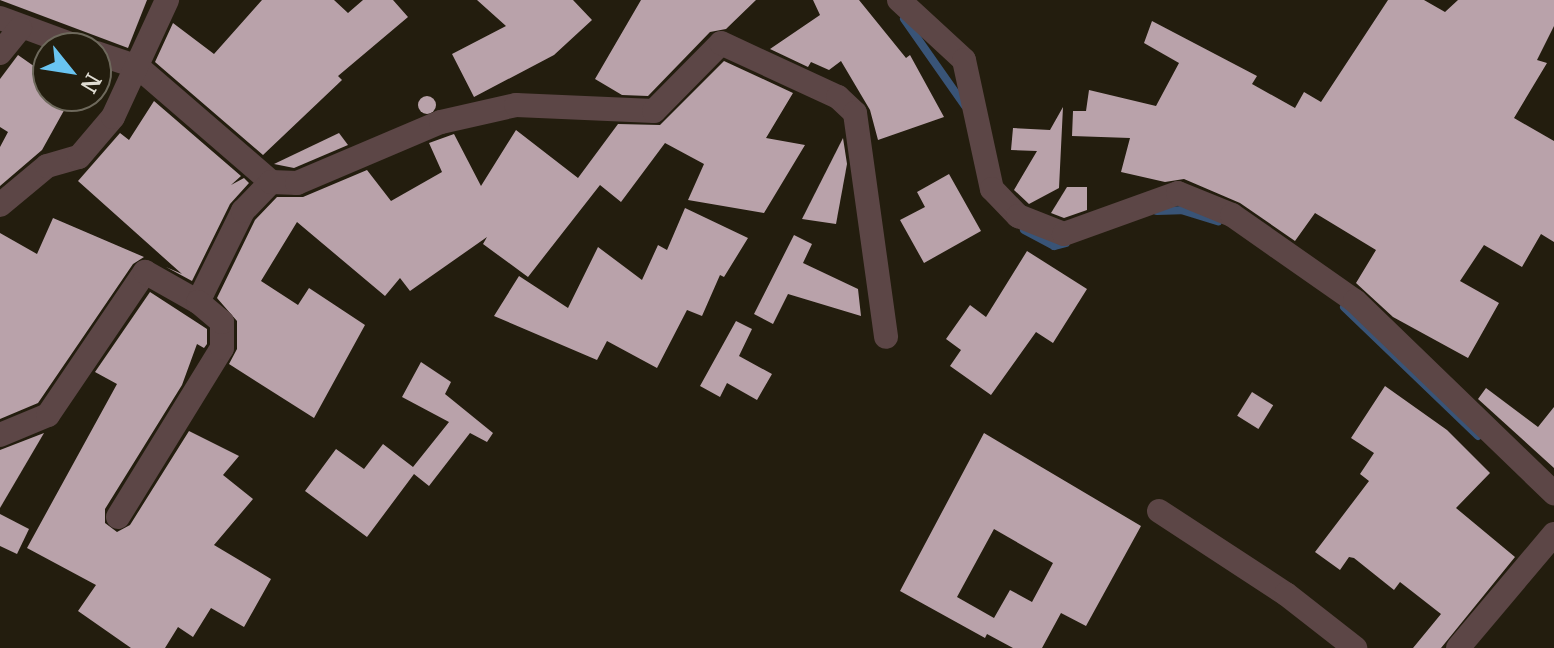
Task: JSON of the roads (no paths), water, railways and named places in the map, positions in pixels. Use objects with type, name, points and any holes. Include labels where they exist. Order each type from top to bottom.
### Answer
[{"type":"street","points":[[0,205],[47,166],[79,157],[113,117],[167,0]]},
{"type":"street","points":[[899,0],[964,60],[992,189],[1018,216],[1064,234],[1178,193],[1232,215],[1355,301],[1554,493]]},
{"type":"street","points":[[0,53],[10,23],[36,32]]},
{"type":"street","points":[[112,58],[138,67],[271,182],[297,183],[441,122],[516,105],[654,111],[721,43],[838,97],[855,113],[886,337]]},
{"type":"street","points":[[198,302],[243,211],[271,182]]},
{"type":"street","points":[[0,435],[48,415],[145,272],[198,302],[222,322],[222,348],[118,517]]},
{"type":"street","points":[[1159,511],[1286,594],[1355,648]]},
{"type":"street","points":[[1458,648],[1554,534]]},
{"type":"waterway","points":[[904,19],[965,106]]},
{"type":"waterway","points":[[1157,211],[1181,210],[1218,221]]},
{"type":"waterway","points":[[1024,230],[1054,246],[1066,243]]},
{"type":"waterway","points":[[1344,307],[1478,436]]}]
